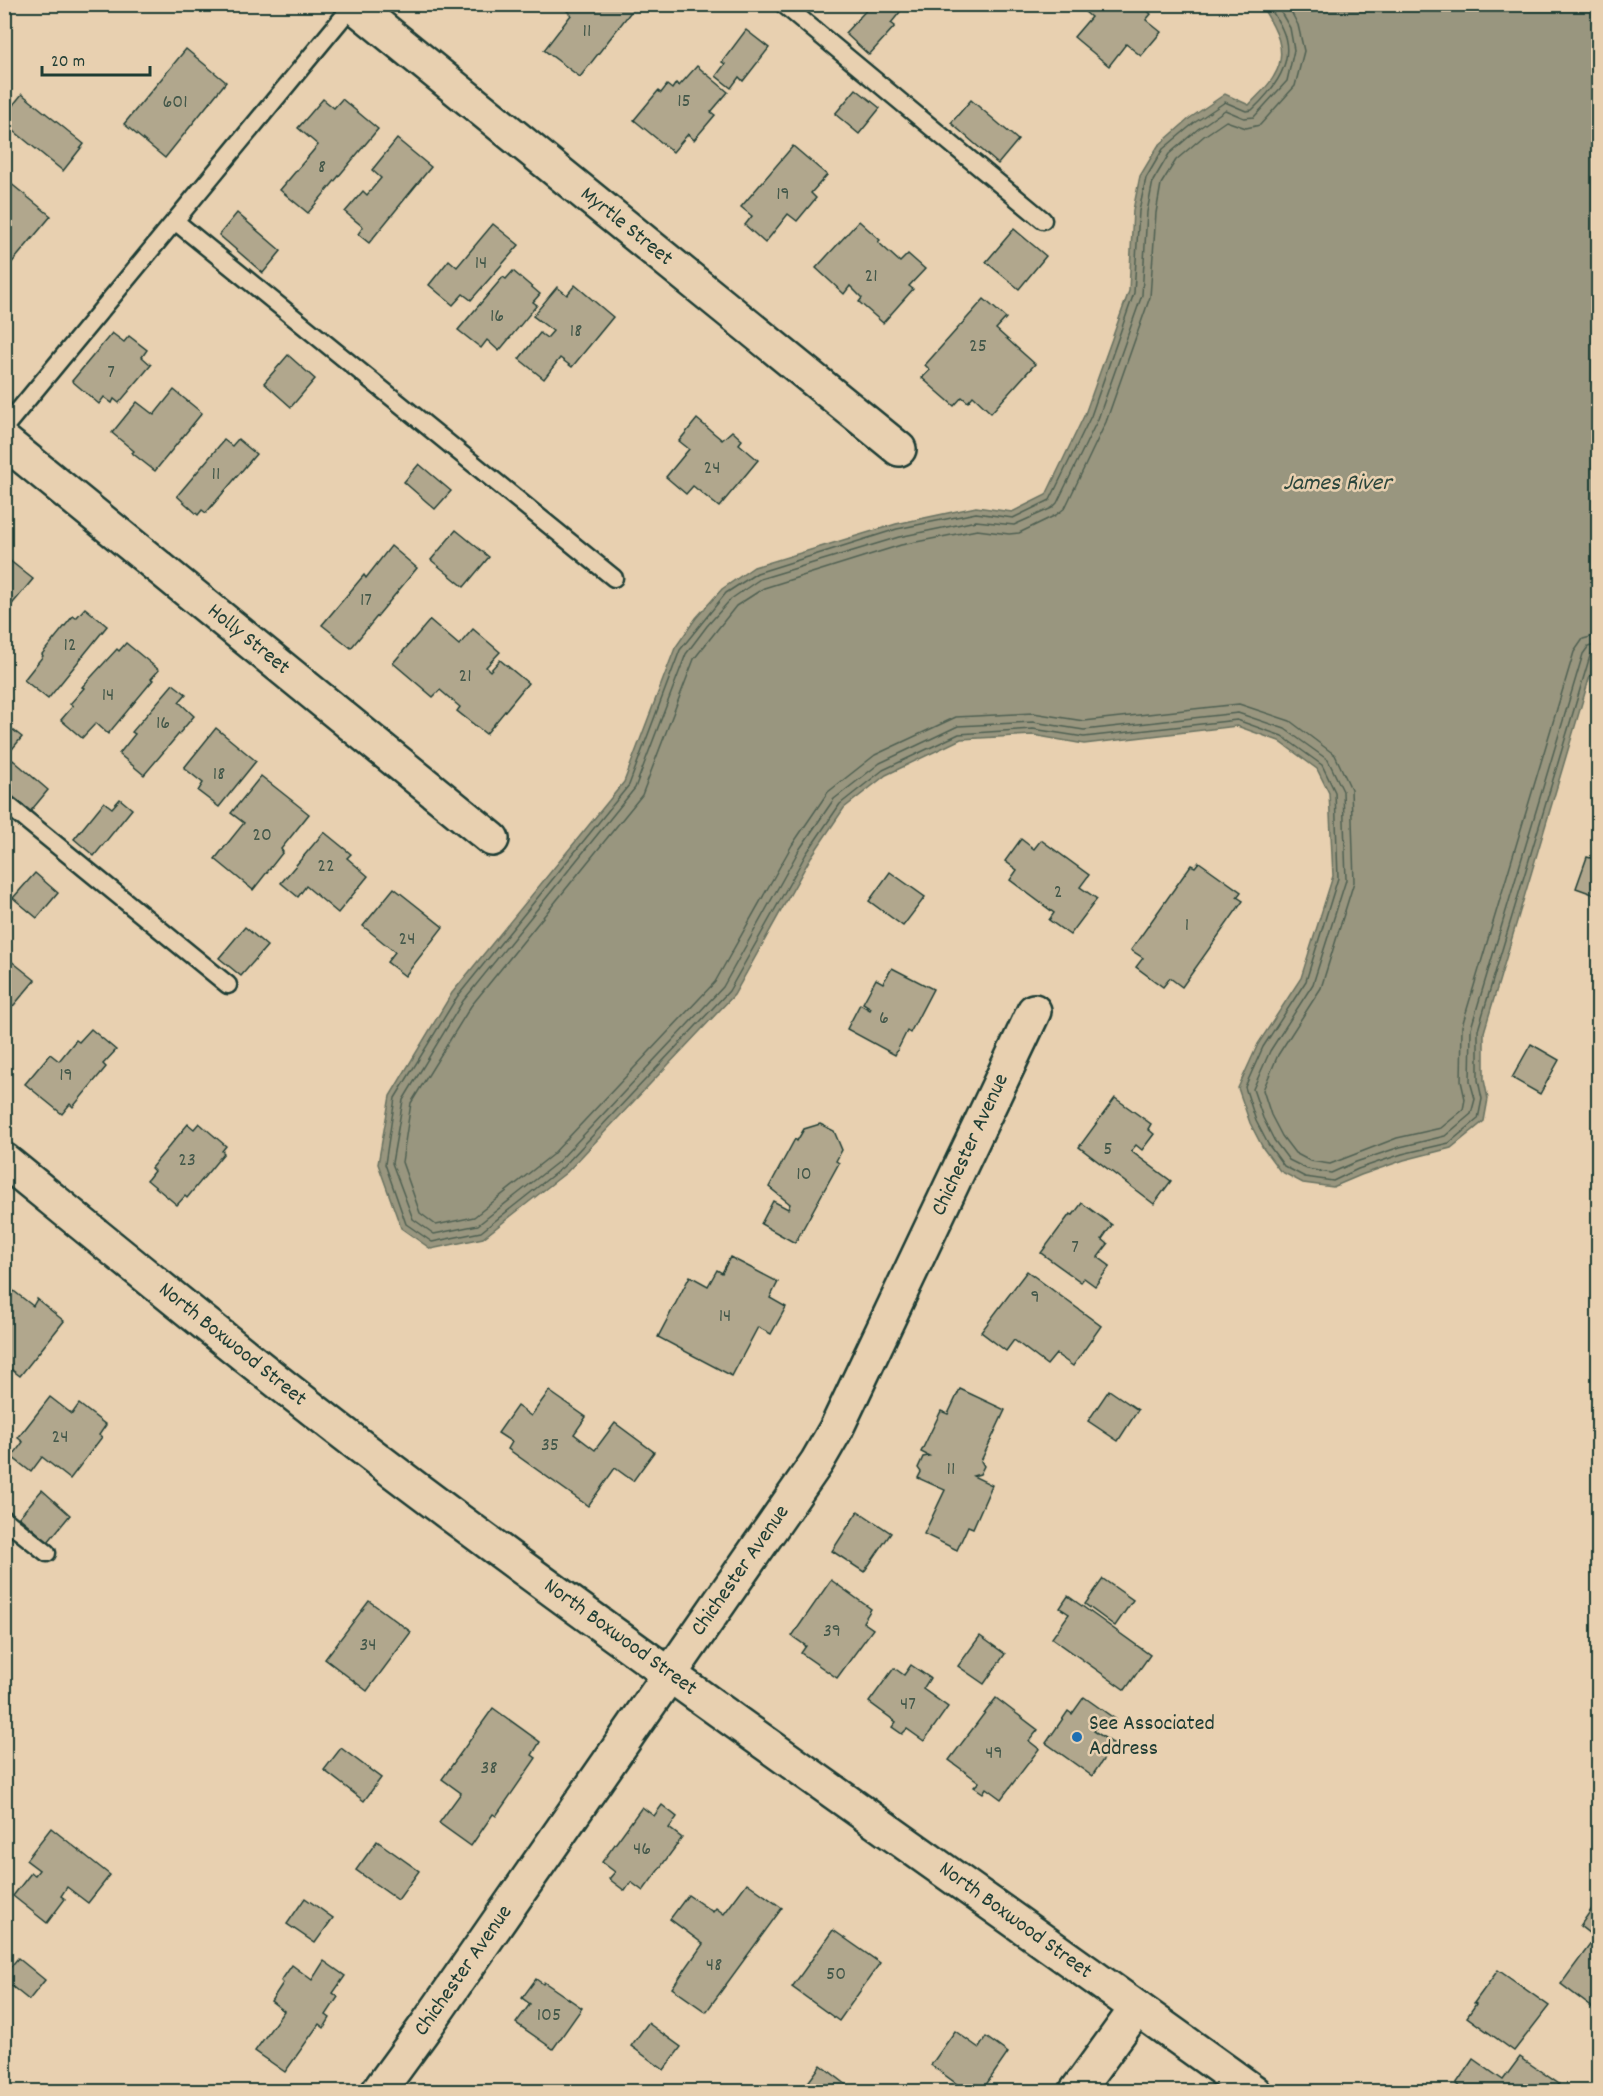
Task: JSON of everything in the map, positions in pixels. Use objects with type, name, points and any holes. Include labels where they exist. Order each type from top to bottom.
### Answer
[{"type":"street","name":"Myrtle Street","points":[[353,5],[899,449]]},
{"type":"street","name":"Holly Street","points":[[4,441],[492,839]]},
{"type":"street","name":"Chichester Avenue","points":[[378,2091],[426,2026],[817,1462],[836,1429],[1034,1011]]},
{"type":"street","name":"North Boxwood Street","points":[[4,1160],[264,1372],[464,1524],[669,1674],[1254,2091]]},
{"type":"street","points":[[1076,2091],[1137,2008]]},
{"type":"lane","points":[[783,4],[1043,220]]},
{"type":"lane","points":[[4,428],[353,5]]},
{"type":"lane","points":[[175,221],[614,578]]},
{"type":"lane","points":[[4,802],[228,985]]},
{"type":"lane","points":[[4,1518],[47,1553]]},
{"type":"water","name":"James River","points":[[1261,5],[1598,5],[1598,649],[1484,1032],[1484,1080],[1488,1099],[1484,1121],[1451,1148],[1404,1160],[1333,1187],[1303,1183],[1280,1171],[1263,1148],[1250,1123],[1238,1088],[1258,1044],[1301,978],[1333,876],[1329,793],[1317,769],[1279,741],[1237,726],[1084,744],[1033,735],[961,739],[886,775],[844,808],[811,857],[734,995],[567,1172],[483,1238],[431,1249],[401,1228],[378,1164],[390,1096],[452,993],[624,782],[675,648],[696,618],[722,589],[754,567],[896,524],[976,507],[1012,512],[1046,495],[1085,414],[1129,291],[1133,210],[1140,176],[1158,146],[1190,118],[1225,94],[1249,105],[1272,80],[1279,67],[1280,48],[1275,30]]},
{"type":"building","points":[[570,4],[637,4],[580,77],[544,50],[571,15],[566,10]]},
{"type":"building","points":[[872,4],[875,7],[877,4],[892,4],[900,12],[891,23],[895,26],[869,55],[845,33]]},
{"type":"building","points":[[1079,4],[1140,4],[1151,14],[1146,20],[1161,32],[1141,56],[1126,44],[1109,66],[1074,37],[1091,17],[1078,6]]},
{"type":"building","points":[[746,30],[769,48],[743,81],[739,77],[731,88],[716,76],[725,64],[722,62]]},
{"type":"building","points":[[186,49],[226,82],[165,158],[124,124]]},
{"type":"building","points":[[697,66],[728,92],[711,112],[715,115],[694,140],[688,134],[673,152],[634,120],[658,91],[661,93],[667,85],[672,89],[676,83],[679,86]]},
{"type":"building","points":[[856,89],[880,108],[859,134],[835,114]]},
{"type":"building","points":[[22,94],[84,144],[63,171],[4,123],[4,116]]},
{"type":"building","points":[[323,99],[334,108],[342,99],[378,129],[308,213],[280,190],[318,145],[298,128]]},
{"type":"building","points":[[971,100],[1018,140],[998,164],[951,123]]},
{"type":"building","points":[[397,139],[431,167],[369,243],[358,234],[363,227],[345,212],[363,191],[367,195],[381,178],[372,170]]},
{"type":"building","points":[[793,146],[827,175],[811,193],[816,198],[797,221],[788,214],[765,243],[745,225],[752,216],[741,207]]},
{"type":"building","points":[[4,178],[51,216],[4,272]]},
{"type":"building","points":[[237,213],[281,251],[263,273],[219,235]]},
{"type":"building","points":[[859,221],[900,262],[908,254],[925,269],[909,286],[913,289],[883,323],[859,302],[862,298],[850,286],[844,294],[816,268]]},
{"type":"building","points":[[493,224],[519,245],[471,300],[463,294],[453,305],[429,285],[449,260],[457,267]]},
{"type":"building","points":[[1014,229],[1046,256],[1019,289],[986,262]]},
{"type":"building","points":[[513,271],[540,294],[533,302],[537,305],[499,351],[487,340],[481,348],[458,330],[503,277],[506,279]]},
{"type":"building","points":[[575,285],[613,317],[572,367],[560,358],[544,379],[519,359],[540,333],[547,338],[553,331],[533,316],[557,287],[567,295]]},
{"type":"building","points":[[984,299],[1006,318],[996,329],[1035,364],[991,413],[973,396],[968,402],[962,397],[954,406],[922,378],[930,370],[925,365]]},
{"type":"building","points":[[112,333],[124,342],[129,336],[147,350],[142,357],[151,365],[119,403],[114,399],[112,403],[104,397],[99,404],[72,381]]},
{"type":"building","points":[[288,355],[315,379],[291,407],[264,383]]},
{"type":"building","points":[[174,390],[202,413],[155,471],[112,433],[137,402],[154,415]]},
{"type":"building","points":[[697,419],[722,440],[732,431],[742,440],[739,444],[758,460],[719,507],[693,486],[686,494],[666,477],[689,449],[679,441]]},
{"type":"building","points":[[238,439],[256,454],[206,513],[202,510],[198,515],[177,496],[224,440],[232,446]]},
{"type":"building","points":[[419,464],[451,491],[435,509],[404,482]]},
{"type":"building","points":[[456,530],[489,557],[464,587],[431,560]]},
{"type":"building","points":[[391,546],[417,568],[351,648],[322,625],[364,575],[366,578]]},
{"type":"building","points":[[4,556],[33,579],[4,614]]},
{"type":"building","points":[[85,608],[107,626],[48,699],[24,680],[73,616],[76,618]]},
{"type":"building","points":[[430,620],[459,645],[473,629],[500,652],[486,667],[490,671],[500,660],[528,683],[486,734],[457,711],[460,707],[440,690],[433,697],[393,663]]},
{"type":"building","points":[[126,643],[159,670],[108,734],[96,723],[82,738],[61,720],[73,706],[70,704],[84,688],[82,687],[117,649],[119,651]]},
{"type":"building","points":[[173,684],[186,694],[179,702],[194,716],[144,775],[119,754],[135,734],[132,732]]},
{"type":"building","points":[[8,726],[22,737],[4,759],[4,730]]},
{"type":"building","points":[[216,728],[256,761],[219,807],[198,791],[203,783],[184,768]]},
{"type":"building","points":[[13,760],[48,790],[29,813],[4,792],[4,771]]},
{"type":"building","points":[[261,776],[309,814],[253,890],[215,859],[244,823],[231,813]]},
{"type":"building","points":[[120,799],[132,809],[94,856],[74,839],[104,802],[112,808]]},
{"type":"building","points":[[324,832],[351,854],[347,858],[368,876],[338,913],[306,886],[298,897],[281,883]]},
{"type":"building","points":[[1021,839],[1034,849],[1041,840],[1089,875],[1080,887],[1097,899],[1070,935],[1049,920],[1054,913],[1010,880],[1017,870],[1005,861]]},
{"type":"building","points":[[1587,857],[1598,860],[1598,896],[1576,888]]},
{"type":"building","points":[[1199,862],[1241,892],[1237,897],[1243,901],[1182,987],[1170,978],[1163,987],[1136,967],[1143,958],[1131,950],[1191,865],[1195,867]]},
{"type":"building","points":[[890,872],[925,897],[903,926],[869,901]]},
{"type":"building","points":[[35,873],[58,893],[37,918],[13,898]]},
{"type":"building","points":[[394,888],[443,927],[405,976],[387,962],[395,952],[363,926]]},
{"type":"building","points":[[245,927],[267,946],[241,976],[219,958]]},
{"type":"building","points":[[4,957],[35,980],[4,1017]]},
{"type":"building","points":[[892,968],[933,989],[910,1033],[907,1031],[895,1055],[847,1029],[860,1004],[870,1010],[871,1008],[863,1003],[876,979],[883,983]]},
{"type":"building","points":[[91,1029],[116,1050],[103,1064],[106,1067],[73,1107],[70,1104],[62,1114],[25,1084],[50,1054],[59,1061],[76,1040],[79,1042]]},
{"type":"building","points":[[1531,1044],[1559,1060],[1540,1094],[1512,1078]]},
{"type":"building","points":[[1115,1098],[1151,1124],[1148,1129],[1154,1134],[1142,1150],[1136,1145],[1131,1151],[1171,1181],[1154,1204],[1079,1147]]},
{"type":"building","points":[[199,1123],[226,1146],[222,1151],[224,1153],[187,1198],[185,1196],[177,1205],[147,1180],[154,1171],[151,1168],[188,1124],[194,1129]]},
{"type":"building","points":[[820,1124],[834,1131],[842,1150],[836,1161],[839,1163],[795,1243],[761,1224],[773,1201],[788,1209],[790,1204],[769,1187],[795,1139],[797,1141],[804,1129]]},
{"type":"building","points":[[1082,1203],[1112,1225],[1102,1239],[1108,1244],[1098,1257],[1110,1266],[1095,1286],[1084,1278],[1081,1282],[1041,1253],[1070,1214],[1073,1215]]},
{"type":"building","points":[[730,1257],[778,1282],[770,1298],[786,1307],[771,1334],[758,1327],[732,1376],[658,1337],[690,1276],[708,1286],[717,1270],[722,1273]]},
{"type":"building","points":[[1027,1271],[1101,1326],[1073,1366],[1056,1354],[1047,1365],[1014,1340],[1006,1351],[981,1332]]},
{"type":"building","points":[[6,1285],[33,1306],[37,1299],[64,1321],[20,1376],[4,1364]]},
{"type":"building","points":[[960,1389],[1005,1410],[981,1461],[984,1466],[980,1474],[973,1476],[992,1485],[973,1528],[968,1526],[957,1550],[924,1534],[945,1490],[918,1478],[921,1472],[918,1468],[923,1457],[929,1456],[921,1452],[941,1411],[948,1414]]},
{"type":"building","points":[[1109,1390],[1138,1410],[1118,1441],[1088,1421]]},
{"type":"building","points":[[549,1391],[586,1417],[574,1434],[595,1450],[615,1423],[654,1452],[633,1481],[615,1468],[588,1506],[508,1449],[512,1442],[498,1433],[517,1406],[531,1416]]},
{"type":"building","points":[[50,1397],[72,1414],[79,1404],[106,1425],[99,1435],[102,1437],[70,1479],[42,1457],[31,1472],[12,1457],[23,1442],[18,1438]]},
{"type":"building","points":[[42,1490],[70,1515],[48,1542],[19,1517]]},
{"type":"building","points":[[858,1511],[891,1533],[864,1572],[832,1551]]},
{"type":"building","points":[[1103,1579],[1133,1600],[1115,1626],[1085,1604]]},
{"type":"building","points":[[831,1580],[871,1609],[863,1622],[873,1629],[837,1678],[801,1653],[806,1646],[792,1636]]},
{"type":"building","points":[[1068,1596],[1150,1655],[1125,1690],[1052,1638],[1069,1614],[1060,1608]]},
{"type":"building","points":[[369,1601],[411,1632],[367,1691],[325,1659]]},
{"type":"building","points":[[980,1636],[1005,1654],[984,1684],[958,1666]]},
{"type":"building","points":[[911,1665],[930,1678],[923,1689],[948,1707],[924,1741],[907,1729],[902,1734],[892,1727],[896,1722],[869,1702],[894,1668],[904,1675]]},
{"type":"building","name":"See Associated Address","points":[[1084,1697],[1115,1719],[1108,1729],[1099,1723],[1094,1731],[1114,1744],[1092,1776],[1046,1743],[1068,1711],[1072,1714]]},
{"type":"building","points":[[996,1698],[1038,1730],[1029,1741],[1039,1749],[1001,1799],[986,1788],[983,1793],[974,1787],[979,1782],[949,1760]]},
{"type":"building","points":[[493,1708],[540,1742],[532,1755],[536,1758],[496,1816],[493,1814],[471,1846],[439,1823],[461,1793],[442,1779]]},
{"type":"building","points":[[341,1748],[381,1778],[364,1801],[324,1770]]},
{"type":"building","points":[[662,1805],[677,1817],[669,1828],[682,1838],[643,1891],[631,1882],[625,1891],[609,1879],[615,1872],[602,1862],[642,1807],[654,1816]]},
{"type":"building","points":[[51,1828],[110,1875],[88,1903],[67,1887],[61,1896],[65,1899],[47,1923],[13,1896],[31,1873],[35,1875],[39,1870],[26,1860]]},
{"type":"building","points":[[377,1841],[419,1871],[398,1900],[356,1870]]},
{"type":"building","points":[[747,1883],[782,1908],[706,2012],[672,1988],[703,1944],[670,1919],[688,1895],[713,1912],[716,1908],[724,1914]]},
{"type":"building","points":[[305,1898],[333,1918],[315,1943],[287,1924]]},
{"type":"building","points":[[1598,1900],[1598,2012],[1561,1984],[1595,1938],[1580,1926]]},
{"type":"building","points":[[833,1930],[880,1963],[839,2021],[792,1987]]},
{"type":"building","points":[[18,1958],[45,1980],[29,2000],[4,1980],[4,1975]]},
{"type":"building","points":[[324,1961],[345,1976],[333,1993],[338,1997],[326,2015],[330,2018],[324,2028],[319,2024],[285,2072],[255,2051],[284,2011],[271,2001],[292,1965],[312,1980]]},
{"type":"building","points":[[1498,1970],[1549,2006],[1514,2051],[1467,2017],[1476,2004],[1474,2003]]},
{"type":"building","points":[[536,1979],[582,2008],[553,2049],[516,2023],[530,2004],[522,1998]]},
{"type":"building","points":[[648,2023],[681,2047],[664,2070],[631,2046]]},
{"type":"building","points":[[955,2031],[979,2048],[986,2037],[1008,2053],[981,2092],[968,2092],[931,2065]]},
{"type":"building","points":[[1520,2057],[1559,2084],[1554,2092],[1467,2092],[1456,2084],[1473,2059],[1503,2080]]},
{"type":"building","points":[[821,2065],[856,2092],[801,2092]]},
{"type":"building","points":[[457,2085],[466,2091],[468,2087],[474,2092],[453,2092]]},
{"type":"place","name":"See Associated Address","points":[[1077,1737]]}]
